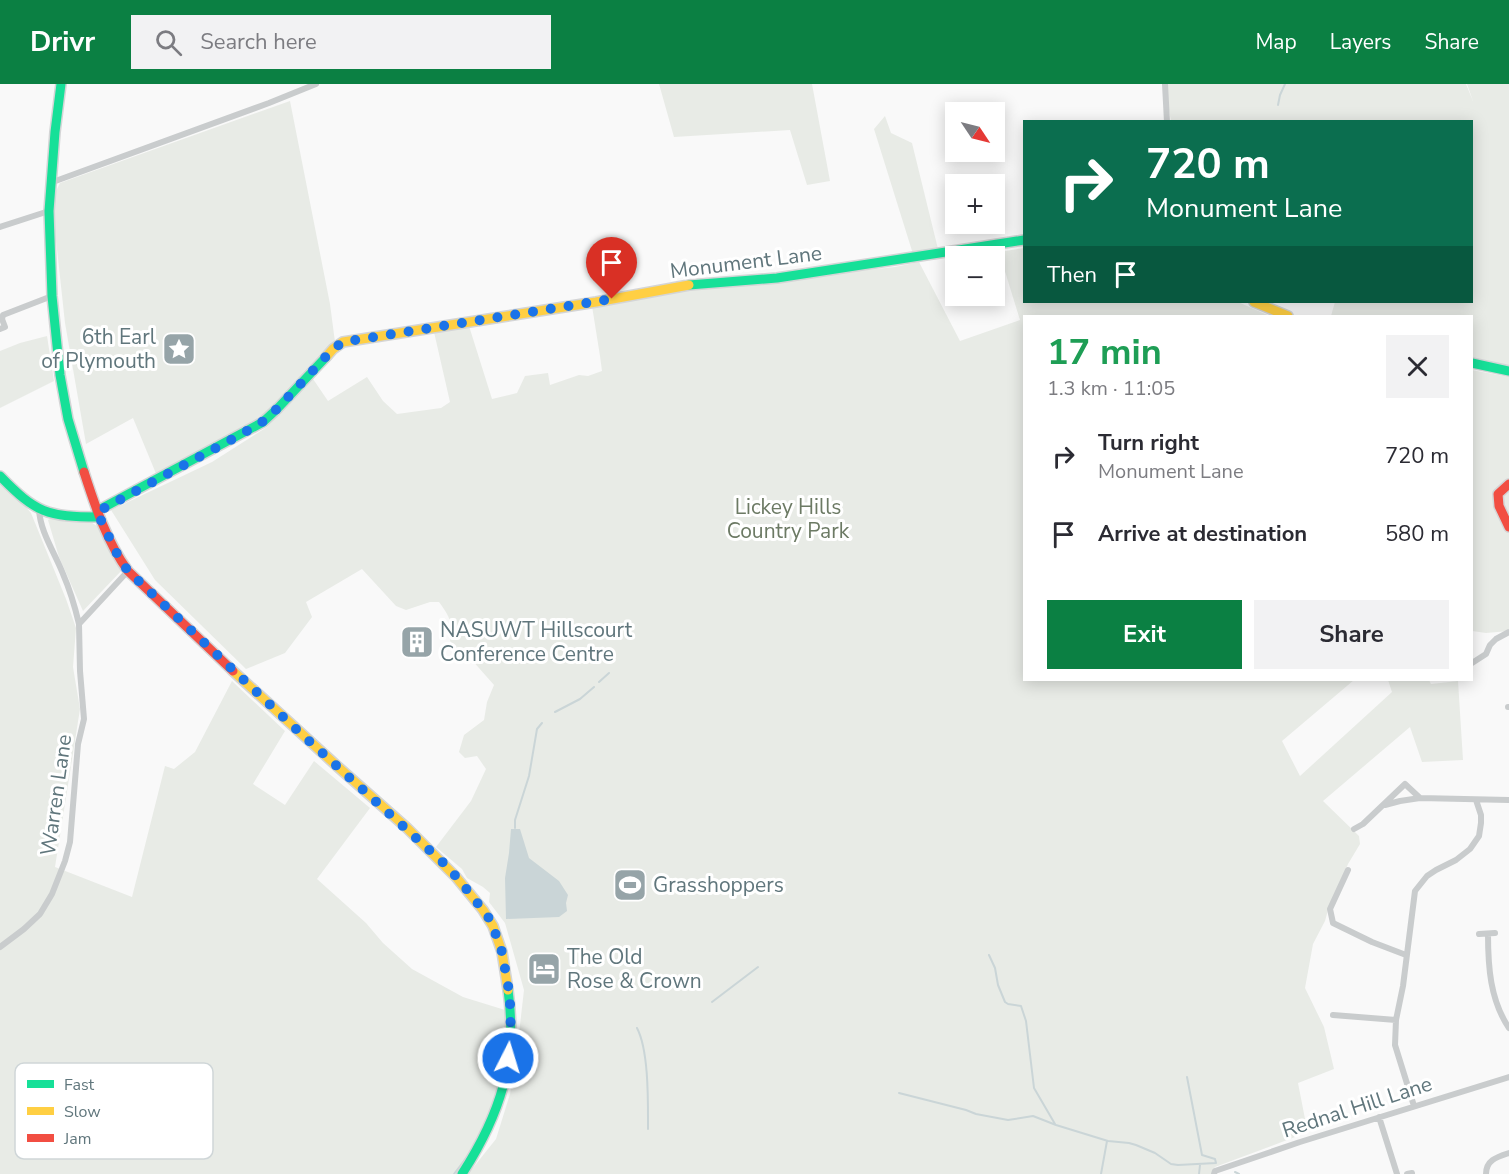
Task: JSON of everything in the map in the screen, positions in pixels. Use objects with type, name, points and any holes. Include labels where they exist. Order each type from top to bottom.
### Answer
[{"type":"main road","points":[[61,84],[49,211],[52,296],[60,375],[68,419],[78,454],[98,514],[120,560],[128,571],[297,730],[448,867],[491,921],[502,952],[509,991],[511,1016],[506,1076],[500,1101],[485,1137],[462,1174]]},
{"type":"main road","name":"Monument Lane","points":[[98,514],[262,422],[333,349],[343,342],[596,302],[687,285],[777,278],[1023,240]]},
{"type":"main road","points":[[1256,303],[1286,315]]},
{"type":"main road","points":[[1473,363],[1509,371]]},
{"type":"main road","points":[[0,476],[39,509],[47,513],[98,514]]},
{"type":"main road","points":[[1509,484],[1498,494],[1499,506],[1509,527]]},
{"type":"street","points":[[50,183],[316,84]]},
{"type":"street","points":[[1165,84],[1167,120]]},
{"type":"street","points":[[0,227],[49,211]]},
{"type":"street","points":[[0,329],[5,327],[3,315],[52,296]]},
{"type":"street","name":"Warren Lane","points":[[0,946],[40,914],[52,894],[65,861],[70,842],[78,744],[84,718],[79,624],[64,576],[39,520],[39,509]]},
{"type":"street","points":[[79,624],[128,571]]},
{"type":"street","points":[[1473,662],[1486,654],[1496,639],[1509,632]]},
{"type":"street","points":[[1354,830],[1405,784],[1420,798]]},
{"type":"street","points":[[1384,805],[1420,798],[1509,800]]},
{"type":"street","points":[[1414,1106],[1395,1045],[1396,1020],[1403,986],[1415,891],[1427,876],[1456,861],[1475,842],[1479,836],[1481,823],[1476,800]]},
{"type":"street","points":[[1348,870],[1330,909],[1333,923],[1406,956]]},
{"type":"street","points":[[1479,934],[1492,933],[1488,957],[1495,1001],[1509,1028]]},
{"type":"street","points":[[1333,1015],[1396,1020]]},
{"type":"street","name":"Rednal Hill Lane","points":[[1215,1172],[1300,1142],[1509,1077]]},
{"type":"street","points":[[1378,1118],[1397,1174]]},
{"type":"street","points":[[1486,1174],[1490,1161],[1509,1153]]},
{"type":"green space","points":[[659,84],[812,84],[830,181],[807,185],[790,130],[674,137]]},
{"type":"green space","points":[[1168,84],[1466,84],[1473,101],[1467,84],[1509,84],[1509,365],[1473,358],[1473,315],[1331,315],[1335,303],[1473,303],[1473,120],[1171,120]]},
{"type":"green space","points":[[290,101],[330,304],[335,342],[259,418],[157,476],[133,418],[86,444],[65,323],[53,212],[56,191],[60,183]]},
{"type":"green space","points":[[885,116],[891,133],[912,143],[938,249],[913,254],[874,129]]},
{"type":"green space","name":"Lickey Hills Country Park","points":[[1023,248],[1023,303],[1240,303],[1268,315],[1023,315],[1023,681],[1353,681],[1282,741],[1300,776],[1392,692],[1388,681],[1430,681],[1431,684],[1458,681],[1463,760],[1422,762],[1410,727],[1323,801],[1359,836],[1360,844],[1348,864],[1313,944],[1305,988],[1324,1027],[1334,1069],[1298,1083],[1307,1129],[1295,1137],[1215,1167],[1211,1174],[468,1174],[496,1139],[510,1094],[524,990],[505,923],[489,902],[490,893],[467,878],[462,869],[436,847],[471,801],[486,769],[477,756],[465,758],[459,752],[464,735],[484,720],[487,702],[494,685],[471,659],[461,655],[450,641],[450,620],[439,602],[430,602],[406,610],[396,606],[362,569],[306,602],[312,617],[285,653],[246,669],[155,580],[111,510],[212,462],[267,427],[311,376],[328,401],[367,377],[383,401],[397,414],[441,408],[450,402],[434,332],[469,326],[492,399],[517,393],[525,376],[548,373],[550,385],[579,375],[588,376],[602,371],[592,306],[685,289],[895,267],[919,262],[960,341],[1020,320],[1005,271],[1005,251]]},
{"type":"green space","points":[[47,336],[54,381],[0,408],[0,351]]},
{"type":"green space","points":[[1473,370],[1509,377],[1509,631],[1486,633],[1473,631]]},
{"type":"green space","points":[[0,483],[31,513],[76,628],[73,667],[80,709],[55,867],[132,897],[165,766],[174,769],[195,752],[232,681],[285,731],[253,784],[285,805],[314,761],[370,808],[317,879],[412,969],[463,997],[505,1010],[507,1021],[505,1074],[481,1139],[459,1174],[0,1174]]},
{"type":"green space","points":[[52,518],[89,521],[97,526],[123,569],[83,611],[59,557],[48,520]]},
{"type":"shaded area","points":[[511,829],[520,829],[529,858],[559,881],[568,895],[567,911],[559,917],[506,919],[505,878]]},
{"type":"waterway","points":[[1278,105],[1285,84]]},
{"type":"waterway","points":[[599,682],[609,673]]},
{"type":"waterway","points":[[555,712],[580,699],[594,687]]},
{"type":"waterway","points":[[515,828],[515,820],[529,776],[537,729],[542,723]]},
{"type":"waterway","points":[[989,955],[1005,1002],[1021,1006],[1026,1021],[1034,1088],[1055,1124]]},
{"type":"waterway","points":[[712,1002],[758,967]]},
{"type":"waterway","points":[[637,1028],[646,1063],[648,1129]]},
{"type":"waterway","points":[[1187,1077],[1202,1155],[1215,1159],[1216,1163]]},
{"type":"waterway","points":[[899,1093],[976,1114],[1008,1120],[1033,1116],[1108,1141],[1136,1145],[1155,1153],[1171,1164],[1216,1163]]},
{"type":"waterway","points":[[1101,1174],[1107,1141]]},
{"type":"waterway","points":[[454,1174],[473,1149]]},
{"type":"waterway","points":[[1199,1174],[1200,1165]]},
{"type":"waterway","points":[[1235,1172],[1239,1174]]},
{"type":"traffic: fast","points":[[61,84],[49,211],[52,296],[60,375],[68,419],[84,472]]},
{"type":"traffic: fast","points":[[689,285],[777,278],[1023,240]]},
{"type":"traffic: fast","points":[[97,511],[263,422],[326,357]]},
{"type":"traffic: fast","points":[[1473,363],[1509,371]]},
{"type":"traffic: fast","points":[[0,476],[23,498],[44,510],[67,516],[99,517]]},
{"type":"traffic: fast","points":[[462,1174],[487,1130],[503,1086],[510,1040],[508,990]]},
{"type":"traffic: slow","points":[[326,357],[343,342],[689,285]]},
{"type":"traffic: slow","points":[[1256,303],[1286,315]]},
{"type":"traffic: slow","points":[[233,671],[407,828],[456,877],[493,926],[502,952],[508,990]]},
{"type":"traffic: jam","points":[[84,472],[108,536],[128,571],[233,671]]},
{"type":"traffic: jam","points":[[1509,484],[1498,494],[1499,506],[1509,527]]},
{"type":"place","name":"6th Earl of Plymouth","points":[[179,349]]},
{"type":"place","name":"NASUWT Hillscourt Conference Centre","points":[[417,642]]},
{"type":"place","name":"Grasshoppers","points":[[630,885]]},
{"type":"place","name":"The Old Rose & Crown","points":[[544,969]]},
{"type":"route","points":[[508,1058],[511,1016],[509,991],[502,952],[491,921],[448,867],[248,685],[128,571],[120,560],[97,512],[262,422],[333,349],[343,342],[612,299]]}]
